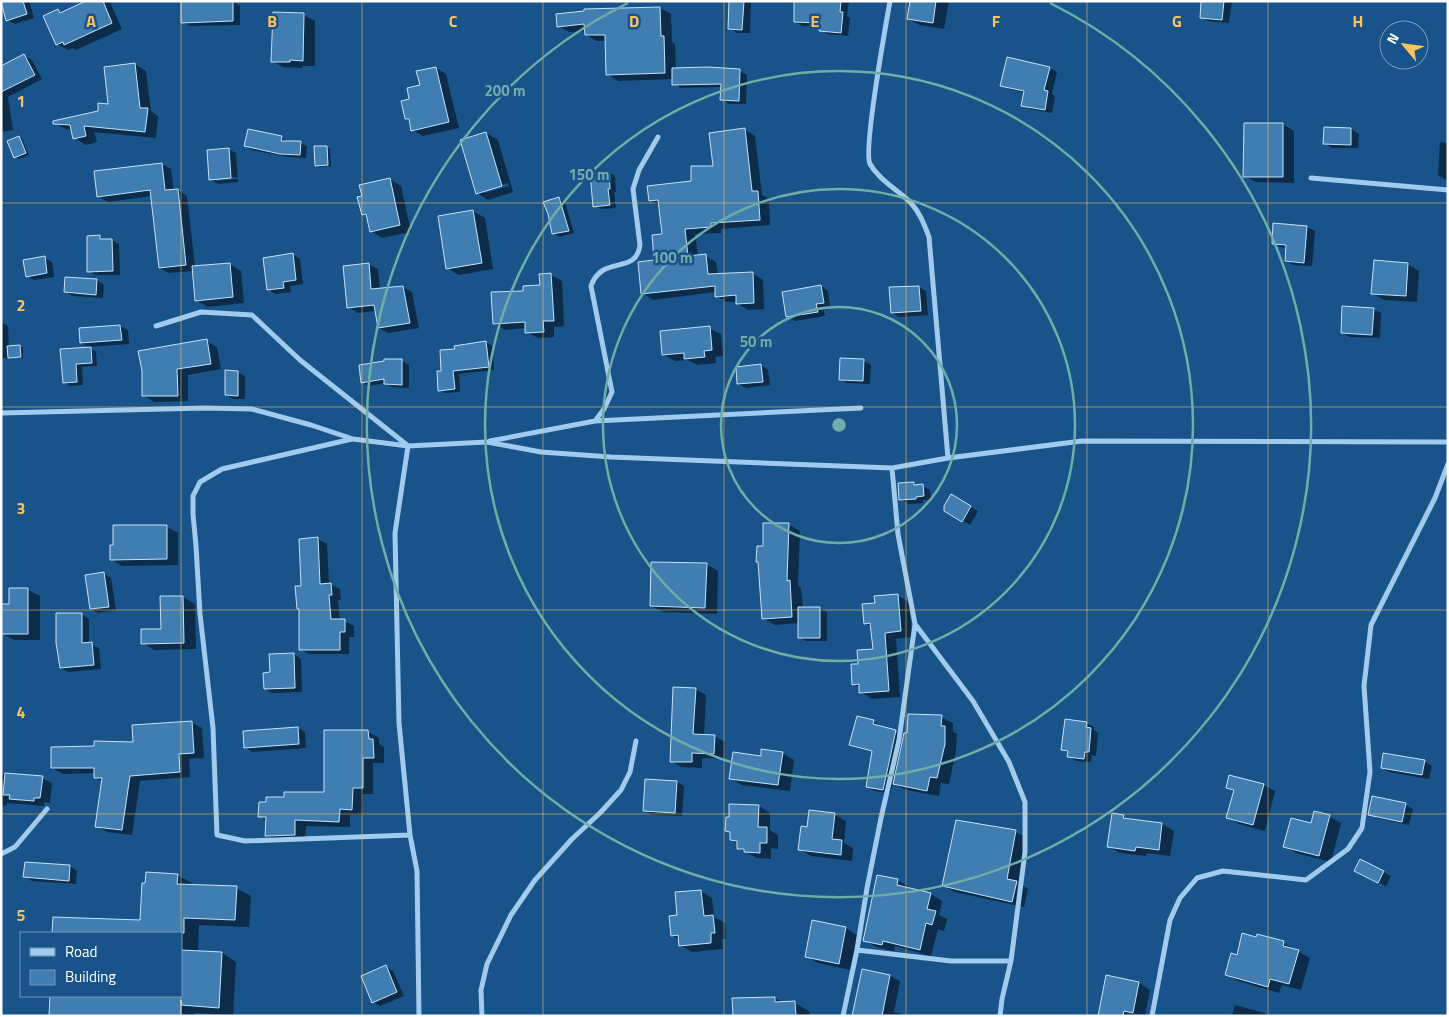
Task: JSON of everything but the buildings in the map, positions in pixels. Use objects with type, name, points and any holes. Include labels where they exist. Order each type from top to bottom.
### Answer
[{"type":"street","points":[[890,1],[874,96],[868,162],[875,172],[911,204],[923,220],[929,236],[948,458]]},
{"type":"street","points":[[595,421],[604,409],[612,392],[591,286],[595,276],[603,269],[633,261],[639,254],[640,245],[633,189],[639,170],[658,137]]},
{"type":"street","points":[[1312,178],[1448,190]]},
{"type":"street","points":[[156,326],[201,312],[252,315],[300,360],[408,446]]},
{"type":"street","points":[[1,413],[196,408],[252,409],[312,425],[353,439],[408,446],[488,442],[595,421],[861,408]]},
{"type":"street","points":[[353,439],[222,469],[200,482],[193,496],[192,514],[200,614],[213,728],[217,835],[245,840],[410,835]]},
{"type":"street","points":[[488,442],[541,452],[591,456],[892,468],[948,458],[1082,441],[1448,442]]},
{"type":"street","points":[[408,446],[396,533],[399,723],[410,835],[417,871],[419,1016]]},
{"type":"street","points":[[1152,1016],[1170,920],[1180,898],[1197,878],[1224,871],[1306,880],[1348,849],[1362,828],[1370,772],[1364,686],[1371,625],[1435,498],[1448,464]]},
{"type":"street","points":[[843,1016],[857,950],[880,818],[899,740],[915,624],[898,534],[892,468]]},
{"type":"street","points":[[915,624],[973,701],[1009,762],[1025,802],[1025,852],[1011,961],[1000,1016]]},
{"type":"street","points":[[482,1016],[481,990],[487,964],[511,915],[535,880],[572,839],[621,790],[630,772],[636,741]]},
{"type":"street","points":[[1,854],[15,847],[47,809]]},
{"type":"street","points":[[857,950],[951,961],[1011,961]]}]
